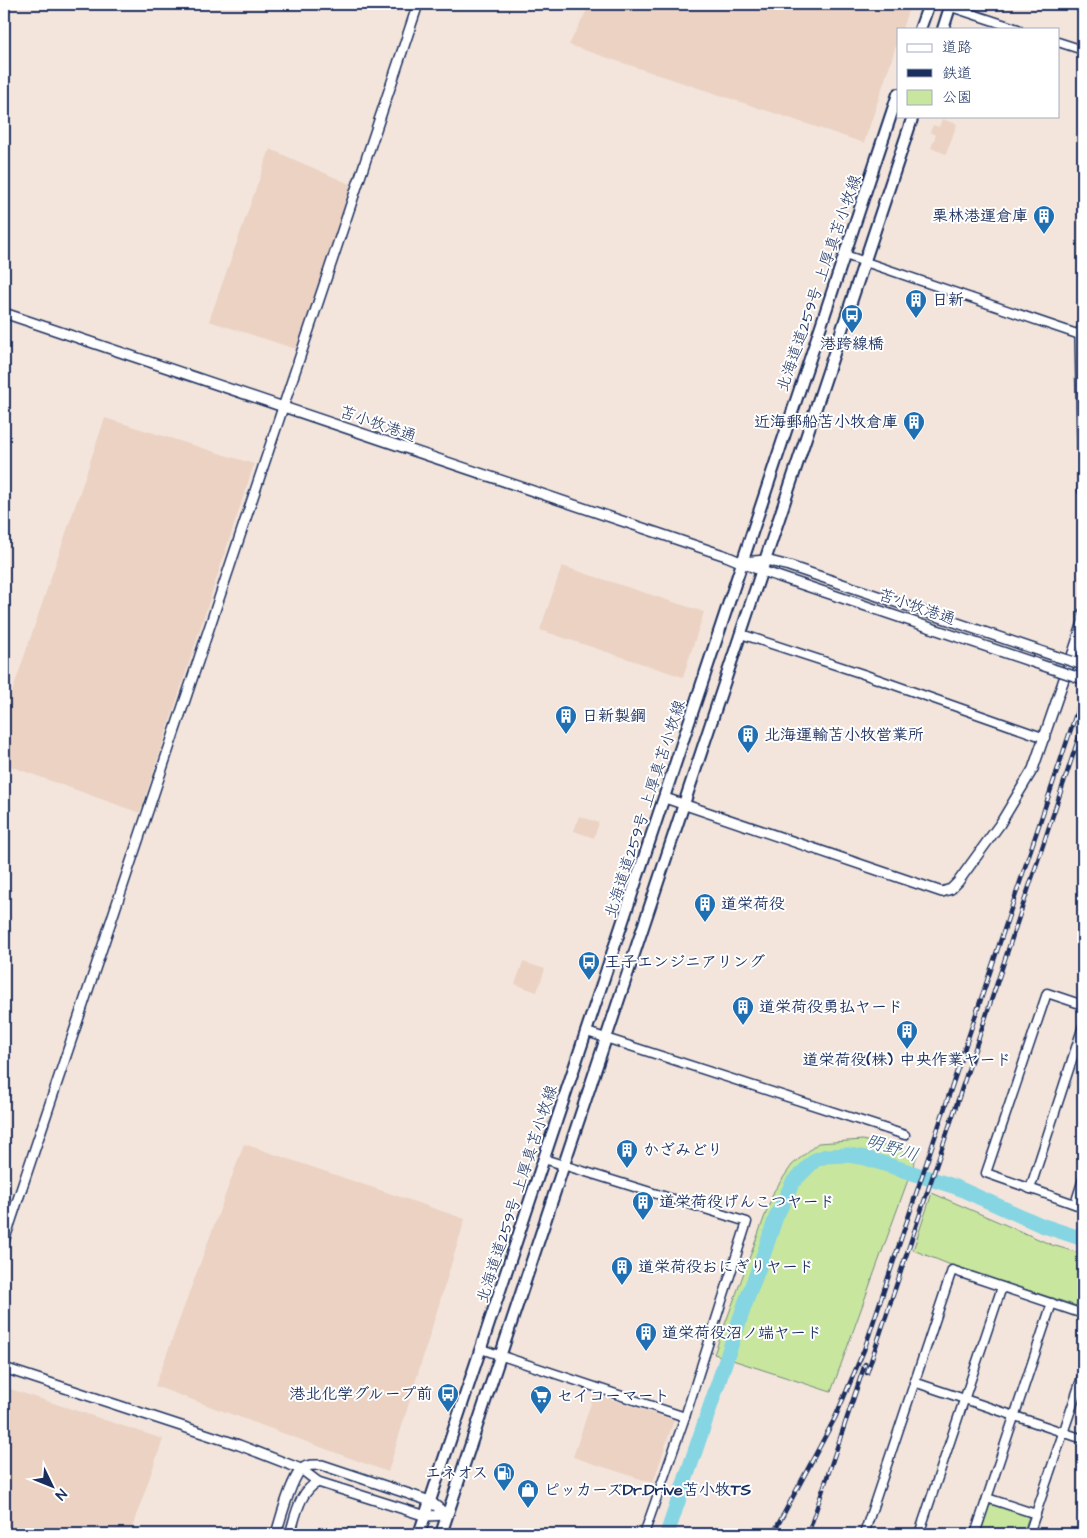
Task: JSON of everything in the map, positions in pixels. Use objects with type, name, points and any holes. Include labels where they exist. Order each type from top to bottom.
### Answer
[{"type":"main road","points":[[920,28],[929,4]]},
{"type":"main road","points":[[943,28],[948,5]]},
{"type":"main road","name":"北海道道259号 上厚真苫小牧線","points":[[419,1534],[897,97]]},
{"type":"main road","points":[[440,1534],[501,1356],[912,118]]},
{"type":"street","points":[[4,1241],[418,4]]},
{"type":"street","points":[[948,5],[1015,28]]},
{"type":"street","points":[[1060,43],[1083,50]]},
{"type":"street","points":[[844,255],[1082,331],[1083,491]]},
{"type":"street","name":"苫小牧港通","points":[[4,313],[1083,679]]},
{"type":"street","name":"苫小牧港通","points":[[742,562],[766,560],[1083,665]]},
{"type":"street","points":[[664,798],[942,892],[951,889],[1000,824],[1033,769],[1074,650],[1083,622],[1083,614]]},
{"type":"street","points":[[741,634],[863,674],[1045,738]]},
{"type":"street","points":[[1083,1005],[1047,993],[986,1174],[1083,1207]]},
{"type":"street","points":[[1030,1189],[1083,1026]]},
{"type":"street","points":[[587,1032],[905,1135]]},
{"type":"street","points":[[544,1159],[748,1222],[644,1534]]},
{"type":"street","points":[[1075,1204],[1083,1178]]},
{"type":"street","points":[[864,1534],[952,1270],[1083,1314]]},
{"type":"street","points":[[919,1534],[1002,1287]]},
{"type":"street","points":[[975,1534],[1052,1304]]},
{"type":"street","points":[[481,1349],[684,1416]]},
{"type":"street","points":[[4,1368],[230,1442],[301,1469],[318,1482],[426,1516],[447,1515]]},
{"type":"street","points":[[1029,1534],[1083,1374]]},
{"type":"street","points":[[914,1382],[1083,1439]]},
{"type":"street","points":[[276,1534],[291,1487],[301,1469],[309,1465],[322,1465],[430,1501],[447,1515]]},
{"type":"street","points":[[290,1534],[303,1494],[309,1486],[318,1482]]},
{"type":"street","points":[[987,1498],[1036,1514]]},
{"type":"shaded area","points":[[590,4],[910,4],[902,28],[897,28],[897,43],[864,143],[569,45]]},
{"type":"shaded area","points":[[942,119],[957,124],[946,154],[931,148],[936,135],[930,132],[933,125],[939,127]]},
{"type":"shaded area","points":[[270,149],[352,185],[296,349],[209,321]]},
{"type":"shaded area","points":[[105,418],[254,464],[140,813],[4,764],[4,716]]},
{"type":"shaded area","points":[[562,566],[704,612],[683,677],[540,630]]},
{"type":"shaded area","points":[[579,816],[599,823],[594,838],[574,831]]},
{"type":"shaded area","points":[[523,962],[545,969],[537,992],[515,984]]},
{"type":"shaded area","points":[[244,1144],[465,1219],[388,1472],[155,1386]]},
{"type":"shaded area","points":[[4,1387],[163,1439],[130,1534],[4,1534]]},
{"type":"shaded area","points":[[594,1394],[674,1420],[653,1483],[573,1457]]},
{"type":"green space","points":[[863,1140],[917,1155],[831,1392],[714,1354],[774,1191],[792,1165],[818,1143]]},
{"type":"green space","points":[[932,1193],[1052,1245],[1083,1254],[1083,1308],[951,1265],[913,1250]]},
{"type":"green space","points":[[993,1504],[1029,1516],[1023,1534],[980,1534],[988,1507]]},
{"type":"waterway","name":"明野川","points":[[667,1534],[776,1217],[793,1182],[815,1160],[826,1156],[848,1155],[866,1158],[956,1187],[1041,1225],[1083,1239]]},
{"type":"railway","points":[[773,1534],[835,1418],[864,1350],[1083,693]]},
{"type":"railway","points":[[867,1373],[1083,725]]},
{"type":"railway","points":[[808,1534],[865,1364]]},
{"type":"place","name":"栗林港運倉庫","points":[[1044,235]]},
{"type":"place","name":"日新","points":[[916,319]]},
{"type":"place","name":"港跨線橋","points":[[852,334]]},
{"type":"place","name":"近海郵船苫小牧倉庫","points":[[914,441]]},
{"type":"place","name":"日新製鋼","points":[[566,735]]},
{"type":"place","name":"北海運輸苫小牧営業所","points":[[748,754]]},
{"type":"place","name":"道栄荷役","points":[[705,923]]},
{"type":"place","name":"王子エンジニアリング","points":[[589,981]]},
{"type":"place","name":"道栄荷役勇払ヤード","points":[[743,1026]]},
{"type":"place","name":"道栄荷役(株) 中央作業ヤード","points":[[907,1050]]},
{"type":"place","name":"かざみどり","points":[[627,1169]]},
{"type":"place","name":"道栄荷役げんこつヤード","points":[[643,1221]]},
{"type":"place","name":"道栄荷役おにぎりヤード","points":[[622,1286]]},
{"type":"place","name":"道栄荷役沼ノ端ヤード","points":[[646,1352]]},
{"type":"place","name":"港北化学グループ前","points":[[448,1413]]},
{"type":"place","name":"セイコーマート","points":[[541,1415]]},
{"type":"place","name":"エネオス","points":[[504,1492]]},
{"type":"place","name":"ピッカーズDr.Drive苫小牧TS","points":[[528,1509]]}]
